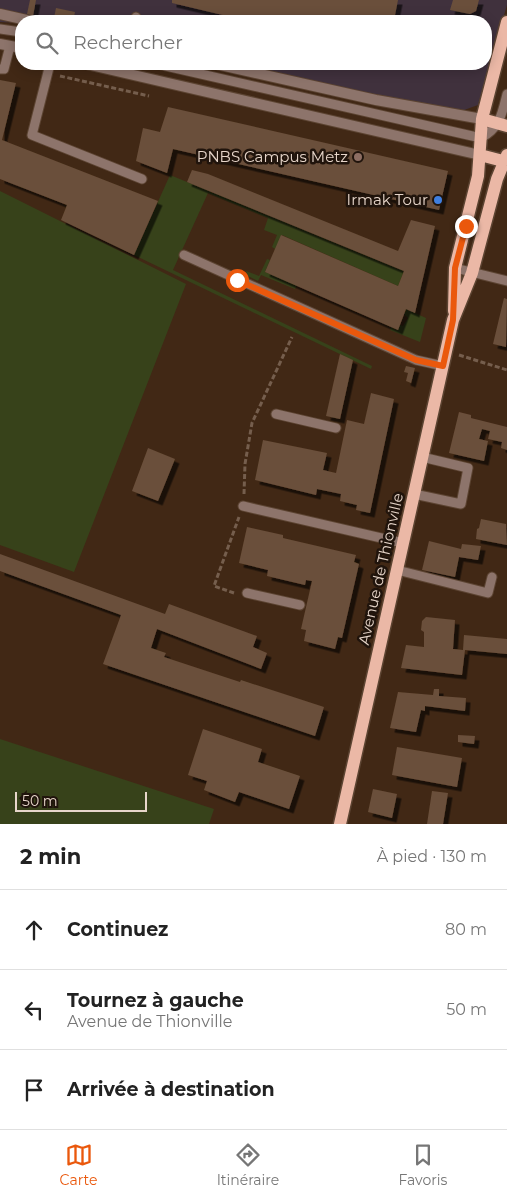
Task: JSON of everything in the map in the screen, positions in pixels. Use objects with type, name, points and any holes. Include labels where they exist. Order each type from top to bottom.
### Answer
[{"type":"main road","name":"Avenue de Thionville","points":[[453,320],[455,268],[478,176],[482,120],[507,22]]},
{"type":"main road","points":[[482,120],[503,125]]},
{"type":"main road","points":[[480,155],[505,158]]},
{"type":"main road","name":"Avenue de Thionville","points":[[340,824],[453,320],[472,273],[505,158]]},
{"type":"street","points":[[0,14],[15,17]]},
{"type":"street","points":[[112,70],[480,155]]},
{"type":"street","points":[[243,70],[376,100],[482,120]]},
{"type":"lane","points":[[0,29],[15,31]]},
{"type":"lane","points":[[0,69],[4,70],[5,45]]},
{"type":"lane","points":[[48,70],[32,135],[142,179]]},
{"type":"lane","points":[[183,70],[481,138],[503,125],[507,94]]},
{"type":"lane","points":[[184,256],[416,360],[443,366]]},
{"type":"lane","points":[[455,268],[507,282]]},
{"type":"lane","points":[[276,414],[336,428]]},
{"type":"lane","points":[[414,494],[461,504],[468,468],[422,457]]},
{"type":"lane","points":[[244,506],[403,543]]},
{"type":"lane","points":[[397,570],[488,593],[492,577]]},
{"type":"lane","points":[[247,593],[300,605]]},
{"type":"path","points":[[55,70],[149,96]]},
{"type":"path","points":[[247,593],[243,596],[214,586],[244,506],[245,464],[252,423],[292,337]]},
{"type":"path","points":[[446,351],[507,370]]},
{"type":"shaded area","points":[[0,0],[507,0],[492,57],[492,15],[15,15],[15,23],[0,22]]},
{"type":"shaded area","points":[[245,70],[488,70],[478,105],[456,113]]},
{"type":"green space","points":[[170,175],[404,271],[398,286],[282,235],[275,249],[272,247],[277,235],[264,230],[268,218],[208,193],[173,270],[372,366],[371,369],[134,255]]},
{"type":"green space","points":[[0,191],[186,284],[74,572],[0,545]]},
{"type":"green space","points":[[267,259],[270,260],[265,272],[297,285],[295,289],[261,275],[258,281],[248,276],[246,271],[259,276]]},
{"type":"green space","points":[[406,309],[426,318],[420,342],[390,330],[391,327],[397,330],[400,325],[403,326],[408,318],[404,314]]},
{"type":"green space","points":[[0,739],[214,809],[209,824],[0,824]]},
{"type":"building","points":[[30,0],[36,0],[33,15],[27,14]]},
{"type":"building","points":[[172,0],[398,0],[395,15],[223,15],[172,3]]},
{"type":"building","points":[[453,0],[479,0],[476,11],[470,14],[450,10]]},
{"type":"building","points":[[56,8],[75,12],[74,15],[55,15]]},
{"type":"building","points":[[0,80],[16,83],[2,140],[158,201],[134,255],[61,220],[67,205],[0,179]]},
{"type":"building","points":[[168,107],[448,171],[439,210],[173,149],[167,173],[136,161],[143,128],[160,132]]},
{"type":"building","points":[[192,170],[208,174],[398,251],[411,220],[435,226],[415,313],[406,309],[398,330],[265,272],[281,235],[398,286],[404,271],[187,182]]},
{"type":"building","points":[[504,298],[507,299],[506,347],[493,344]]},
{"type":"building","points":[[340,354],[353,360],[340,419],[326,416]]},
{"type":"building","points":[[406,366],[415,368],[411,383],[406,381],[408,373],[404,372]]},
{"type":"building","points":[[371,393],[394,399],[370,513],[356,510],[357,505],[340,501],[341,494],[317,489],[316,495],[255,480],[263,440],[327,453],[323,470],[336,473],[347,420],[364,424]]},
{"type":"building","points":[[459,412],[471,415],[471,418],[507,427],[507,450],[501,448],[502,442],[488,439],[490,431],[482,429],[479,439],[488,441],[484,461],[449,453]]},
{"type":"building","points":[[148,448],[175,459],[158,501],[132,491]]},
{"type":"building","points":[[481,519],[506,524],[507,545],[476,539]]},
{"type":"building","points":[[247,527],[283,535],[283,538],[356,555],[354,562],[359,564],[342,638],[338,637],[335,649],[304,641],[306,630],[301,629],[312,581],[306,580],[305,585],[267,576],[268,570],[239,563]]},
{"type":"building","points":[[429,541],[461,549],[462,544],[481,546],[478,560],[459,557],[455,577],[422,570]]},
{"type":"building","points":[[0,554],[165,614],[169,604],[257,636],[253,647],[267,653],[261,669],[157,629],[151,648],[166,653],[164,657],[324,707],[315,736],[103,664],[121,615],[0,571]]},
{"type":"building","points":[[426,617],[455,620],[453,649],[463,650],[464,635],[507,639],[507,654],[465,650],[462,675],[401,668],[406,645],[424,647],[424,632],[421,630],[422,621]]},
{"type":"building","points":[[434,689],[439,689],[439,696],[466,698],[465,711],[425,706],[425,711],[421,710],[416,732],[390,728],[398,692],[433,695]]},
{"type":"building","points":[[203,729],[262,749],[258,762],[300,776],[289,809],[239,792],[235,802],[204,790],[207,781],[188,775]]},
{"type":"building","points":[[458,735],[475,736],[474,744],[458,742]]},
{"type":"building","points":[[397,747],[462,758],[457,787],[392,775]]},
{"type":"building","points":[[373,789],[397,794],[392,818],[368,812]]},
{"type":"building","points":[[432,791],[448,793],[443,824],[427,824]]},
{"type":"place","name":"PNBS Campus Metz","points":[[358,157]]},
{"type":"place","name":"Irmak Tour","points":[[438,200]]},
{"type":"route","points":[[237,280],[416,360],[443,366],[453,320],[455,268],[466,226]]}]
